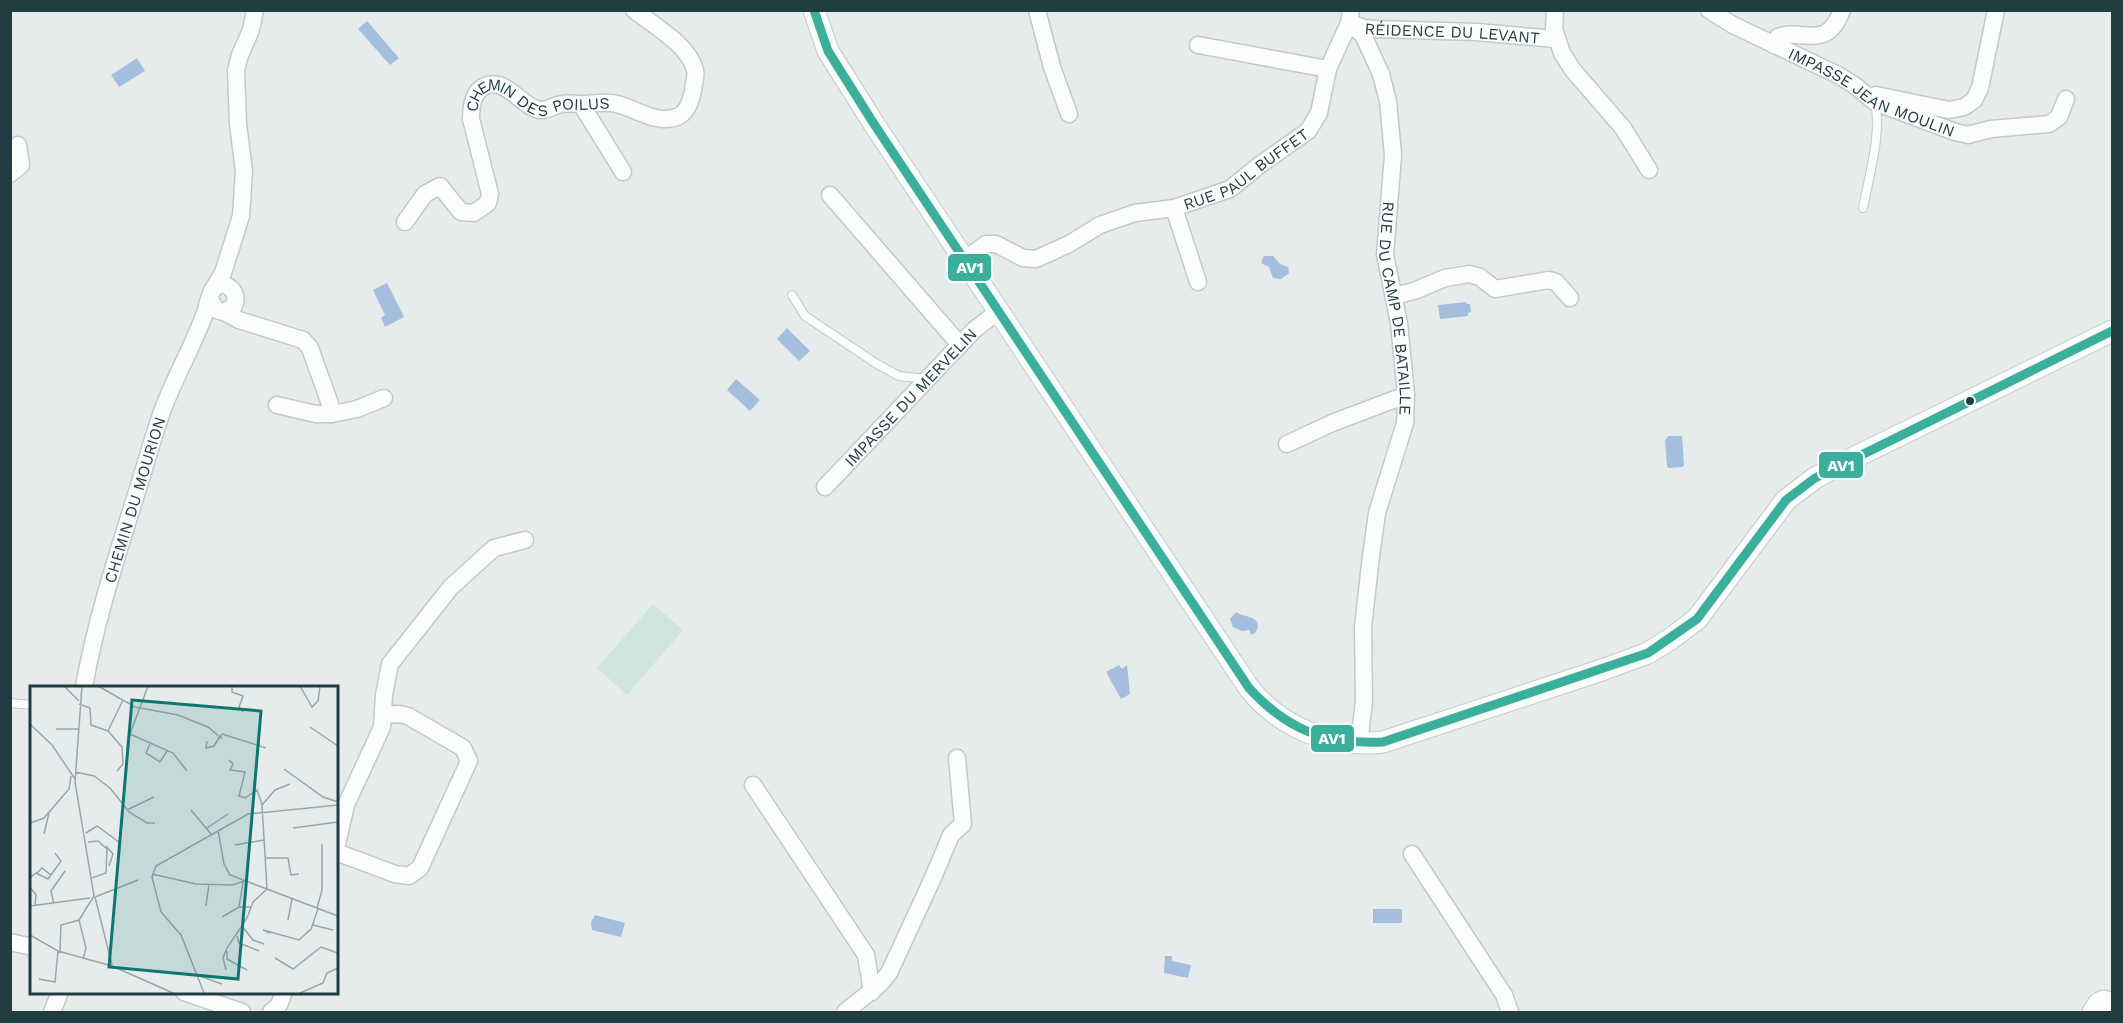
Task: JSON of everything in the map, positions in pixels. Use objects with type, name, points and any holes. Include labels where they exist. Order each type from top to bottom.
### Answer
[{"type":"street","name":"CHEMIN DU MOURION","points":[[84,686],[90,655],[116,561],[163,410],[202,320],[223,299],[241,216],[244,171],[238,124],[236,70],[251,30],[255,10]]},
{"type":"street","name":"CHEMIN DES POILUS","points":[[405,222],[425,194],[440,186],[461,212],[474,213],[488,203],[490,194],[471,119],[471,108],[478,90],[488,85],[500,85],[538,110],[562,104],[617,104],[659,119],[681,115],[686,110],[693,91],[696,71],[682,47],[634,10]]},
{"type":"street","points":[[814,10],[822,36],[836,65],[1256,697],[1276,715],[1296,728],[1318,737],[1359,744],[1383,742],[1648,653],[1697,619],[1776,512],[1798,489],[1839,465],[2112,331]]},
{"type":"street","points":[[1037,10],[1052,67],[1069,114]]},
{"type":"street","points":[[1555,10],[1556,39],[1572,69],[1623,128],[1649,170]]},
{"type":"street","name":"IMPASSE JEAN MOULIN","points":[[1709,10],[1774,45],[1838,75],[1869,98],[1955,132],[1968,135],[1992,129],[2049,124],[2059,117],[2066,99]]},
{"type":"street","points":[[1774,45],[1778,37],[1784,35],[1814,37],[1826,33],[1833,27],[1842,10]]},
{"type":"street","points":[[1869,98],[1949,110],[1964,107],[1974,100],[1980,87],[1996,10]]},
{"type":"street","name":"RUE PAUL BUFFET","points":[[964,260],[986,244],[996,244],[1023,258],[1036,259],[1070,244],[1100,225],[1135,213],[1174,208],[1230,189],[1308,131],[1319,113],[1328,69],[1350,17]]},
{"type":"street","name":"RÉIDENCE DU LEVANT","points":[[1350,17],[1364,28],[1476,32],[1556,39]]},
{"type":"street","name":"RUE DU CAMP DE BATAILLE","points":[[1350,17],[1363,35],[1381,74],[1388,101],[1393,155],[1385,255],[1395,296],[1406,395],[1404,423],[1377,513],[1371,556],[1363,627],[1364,701],[1359,744]]},
{"type":"street","points":[[1198,45],[1328,69]]},
{"type":"street","points":[[581,104],[623,172]]},
{"type":"street","points":[[10,174],[21,165],[18,145]]},
{"type":"street","points":[[830,195],[960,345]]},
{"type":"street","name":"RUE PAUL BUFFET","points":[[1174,208],[1198,282]]},
{"type":"street","points":[[1395,296],[1445,278],[1469,274],[1480,277],[1495,289],[1549,280],[1556,282],[1570,298]]},
{"type":"street","points":[[223,299],[303,340],[310,348],[332,414]]},
{"type":"street","name":"IMPASSE DU MERVELIN","points":[[825,487],[974,330],[999,311]]},
{"type":"street","points":[[1287,444],[1332,423],[1406,395]]},
{"type":"street","points":[[277,405],[316,414],[332,414],[357,409],[384,398]]},
{"type":"street","points":[[338,841],[346,805],[382,727],[384,695],[390,664],[451,587],[494,548],[525,540]]},
{"type":"street","points":[[338,851],[396,874],[409,876],[420,868],[469,761],[464,748],[408,716],[383,715]]},
{"type":"street","points":[[845,1012],[872,992],[889,973],[951,835],[963,824],[957,758]]},
{"type":"street","points":[[753,785],[866,955],[872,992]]},
{"type":"street","points":[[1412,854],[1504,995],[1510,1012]]},
{"type":"street","points":[[10,942],[30,946]]},
{"type":"street","points":[[51,1012],[60,993]]},
{"type":"street","points":[[187,993],[242,1012]]},
{"type":"street","points":[[271,1012],[279,1005],[284,993]]},
{"type":"lane","points":[[1863,208],[1878,115],[1869,98]]},
{"type":"lane","points":[[792,295],[805,316],[877,364],[899,376],[928,379]]},
{"type":"lane","points":[[10,703],[30,705]]},
{"type":"green space","points":[[653,604],[683,630],[627,695],[597,668]]},
{"type":"water","points":[[367,21],[399,58],[390,65],[358,29]]},
{"type":"water","points":[[137,58],[145,71],[119,87],[111,75]]},
{"type":"water","points":[[1264,256],[1273,256],[1280,264],[1288,267],[1289,273],[1281,279],[1273,278],[1269,267],[1261,263]]},
{"type":"water","points":[[387,283],[404,317],[385,327],[381,318],[385,315],[373,290]]},
{"type":"water","points":[[1466,302],[1470,304],[1471,312],[1468,316],[1440,319],[1438,305]]},
{"type":"water","points":[[787,328],[810,351],[799,361],[777,339]]},
{"type":"water","points":[[736,379],[760,400],[750,411],[727,390]]},
{"type":"water","points":[[1668,436],[1682,436],[1684,465],[1682,467],[1669,468],[1667,466],[1665,441]]},
{"type":"water","points":[[1236,612],[1256,620],[1258,627],[1256,632],[1251,635],[1249,630],[1242,631],[1233,627],[1230,619]]},
{"type":"water","points":[[1119,665],[1122,669],[1127,665],[1130,694],[1121,699],[1106,672]]},
{"type":"water","points":[[1373,909],[1402,909],[1402,923],[1373,923]]},
{"type":"water","points":[[595,915],[625,923],[621,937],[592,930],[591,922]]},
{"type":"water","points":[[1165,956],[1172,956],[1172,961],[1191,965],[1188,978],[1164,973]]},
{"type":"transit line","name":"AV1","points":[[814,10],[828,51],[874,124],[1249,688],[1278,715],[1309,732],[1326,737],[1343,741],[1383,742],[1648,653],[1697,619],[1786,500],[1815,478],[2112,331]]}]
